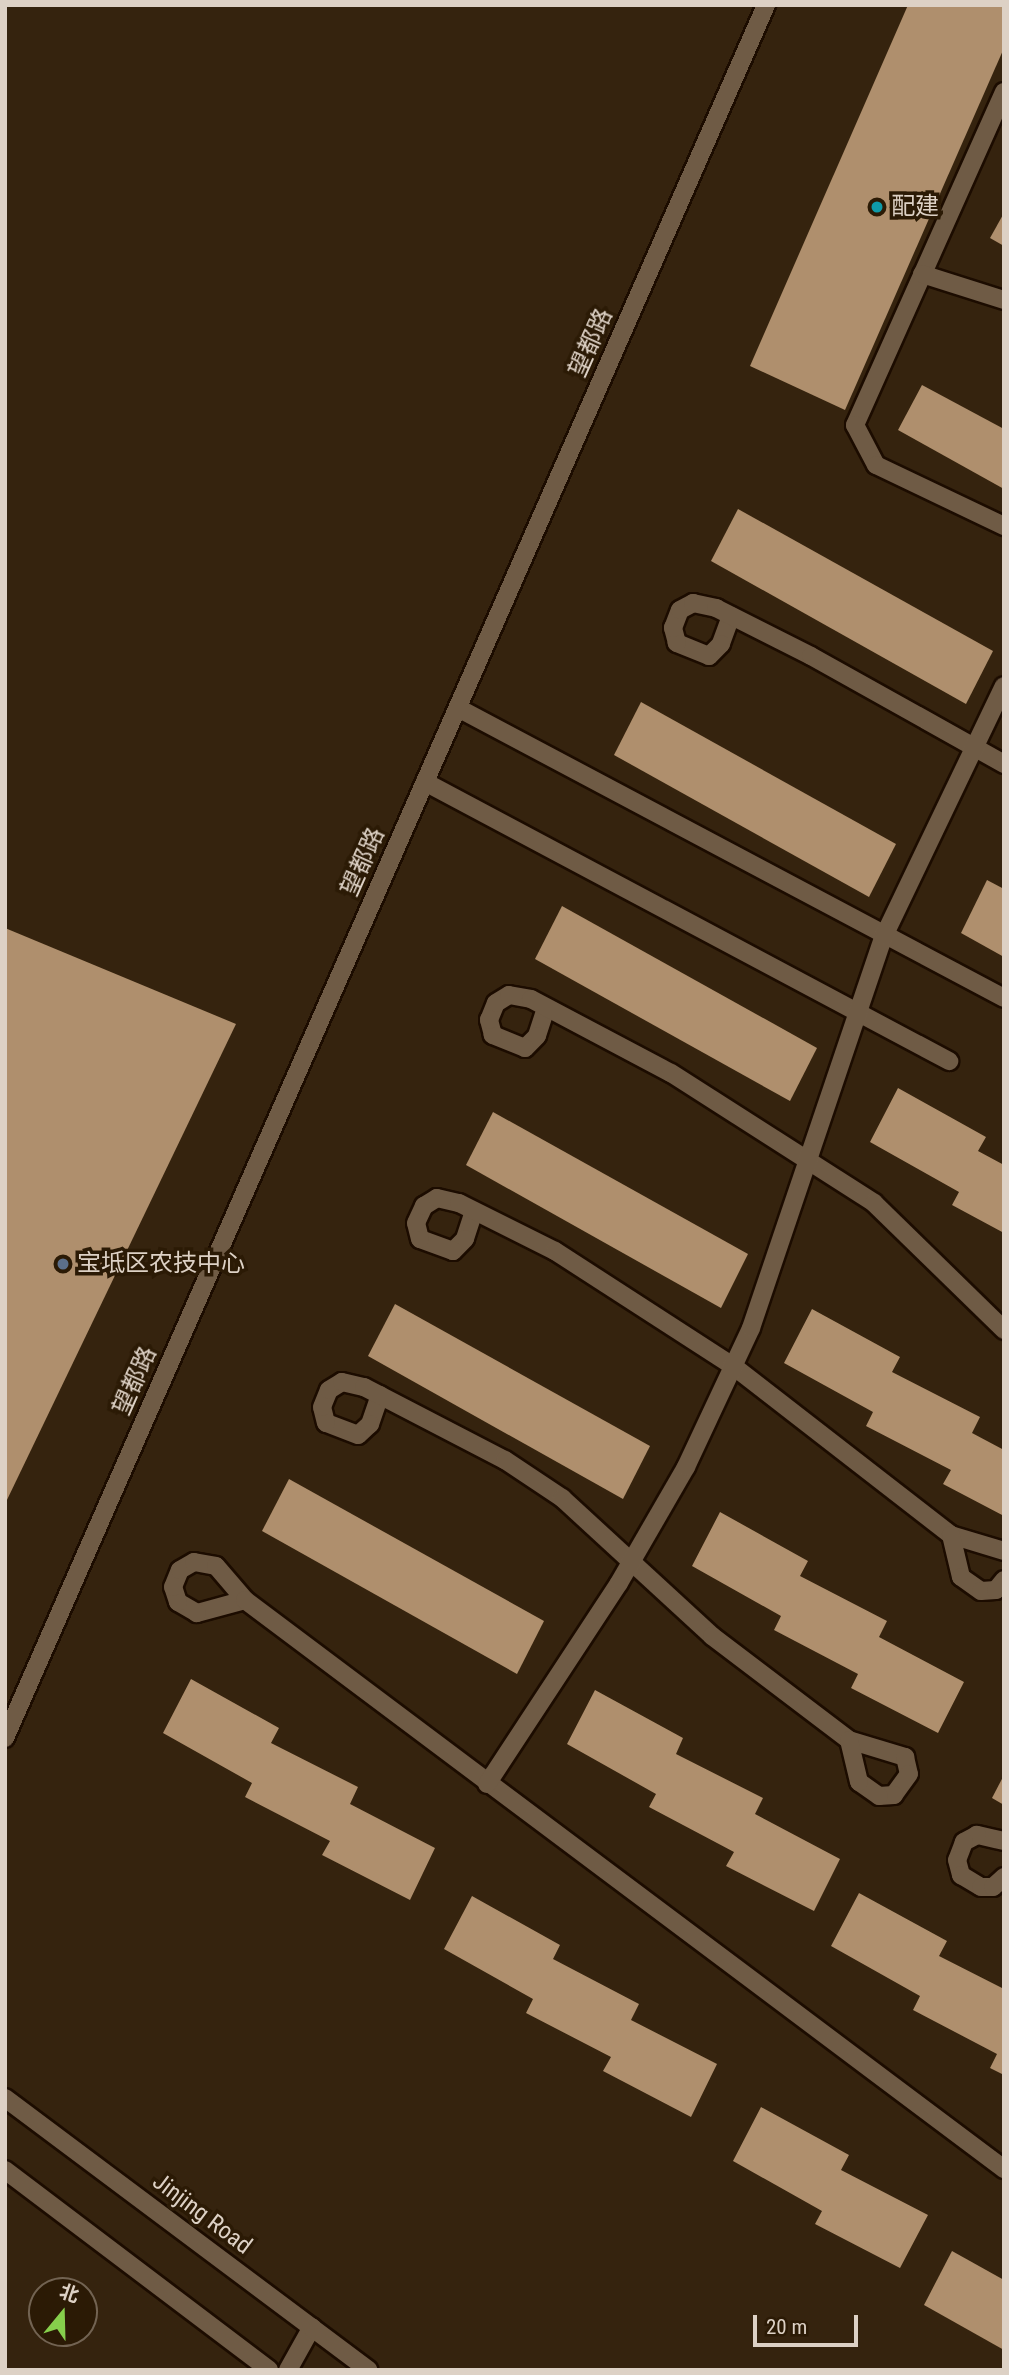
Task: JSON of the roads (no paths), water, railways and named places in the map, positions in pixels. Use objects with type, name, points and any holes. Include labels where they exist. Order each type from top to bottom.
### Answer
[{"type":"street","name":"望都路","points":[[5,1738],[766,5]]},
{"type":"street","points":[[1004,92],[855,425],[876,465],[1004,526]]},
{"type":"street","points":[[922,274],[1004,300]]},
{"type":"street","points":[[731,616],[1004,764]]},
{"type":"street","points":[[487,1784],[632,1561],[686,1467],[733,1366],[810,1164],[855,1010],[884,936],[1004,686]]},
{"type":"street","points":[[458,708],[1004,998]]},
{"type":"street","points":[[425,782],[949,1061]]},
{"type":"street","points":[[547,1008],[671,1073],[874,1203],[1004,1330]]},
{"type":"street","points":[[474,1211],[599,1276],[733,1366],[951,1535],[1004,1551]]},
{"type":"street","points":[[380,1395],[562,1498],[712,1636],[849,1740]]},
{"type":"street","points":[[951,1535],[961,1577],[981,1591],[996,1590],[1004,1580]]},
{"type":"street","points":[[245,1600],[1004,2169]]},
{"type":"street","points":[[1004,1842],[977,1835],[964,1842],[957,1860],[961,1875],[981,1887],[993,1888],[1004,1877]]},
{"type":"street","name":"Jinjing Road","points":[[5,2098],[369,2370]]},
{"type":"street","points":[[5,2170],[269,2370]]},
{"type":"street","points":[[288,2370],[312,2327]]},
{"type":"place","name":"配建","points":[[877,207]]},
{"type":"place","name":"宝坻区农技中心","points":[[63,1264]]}]
